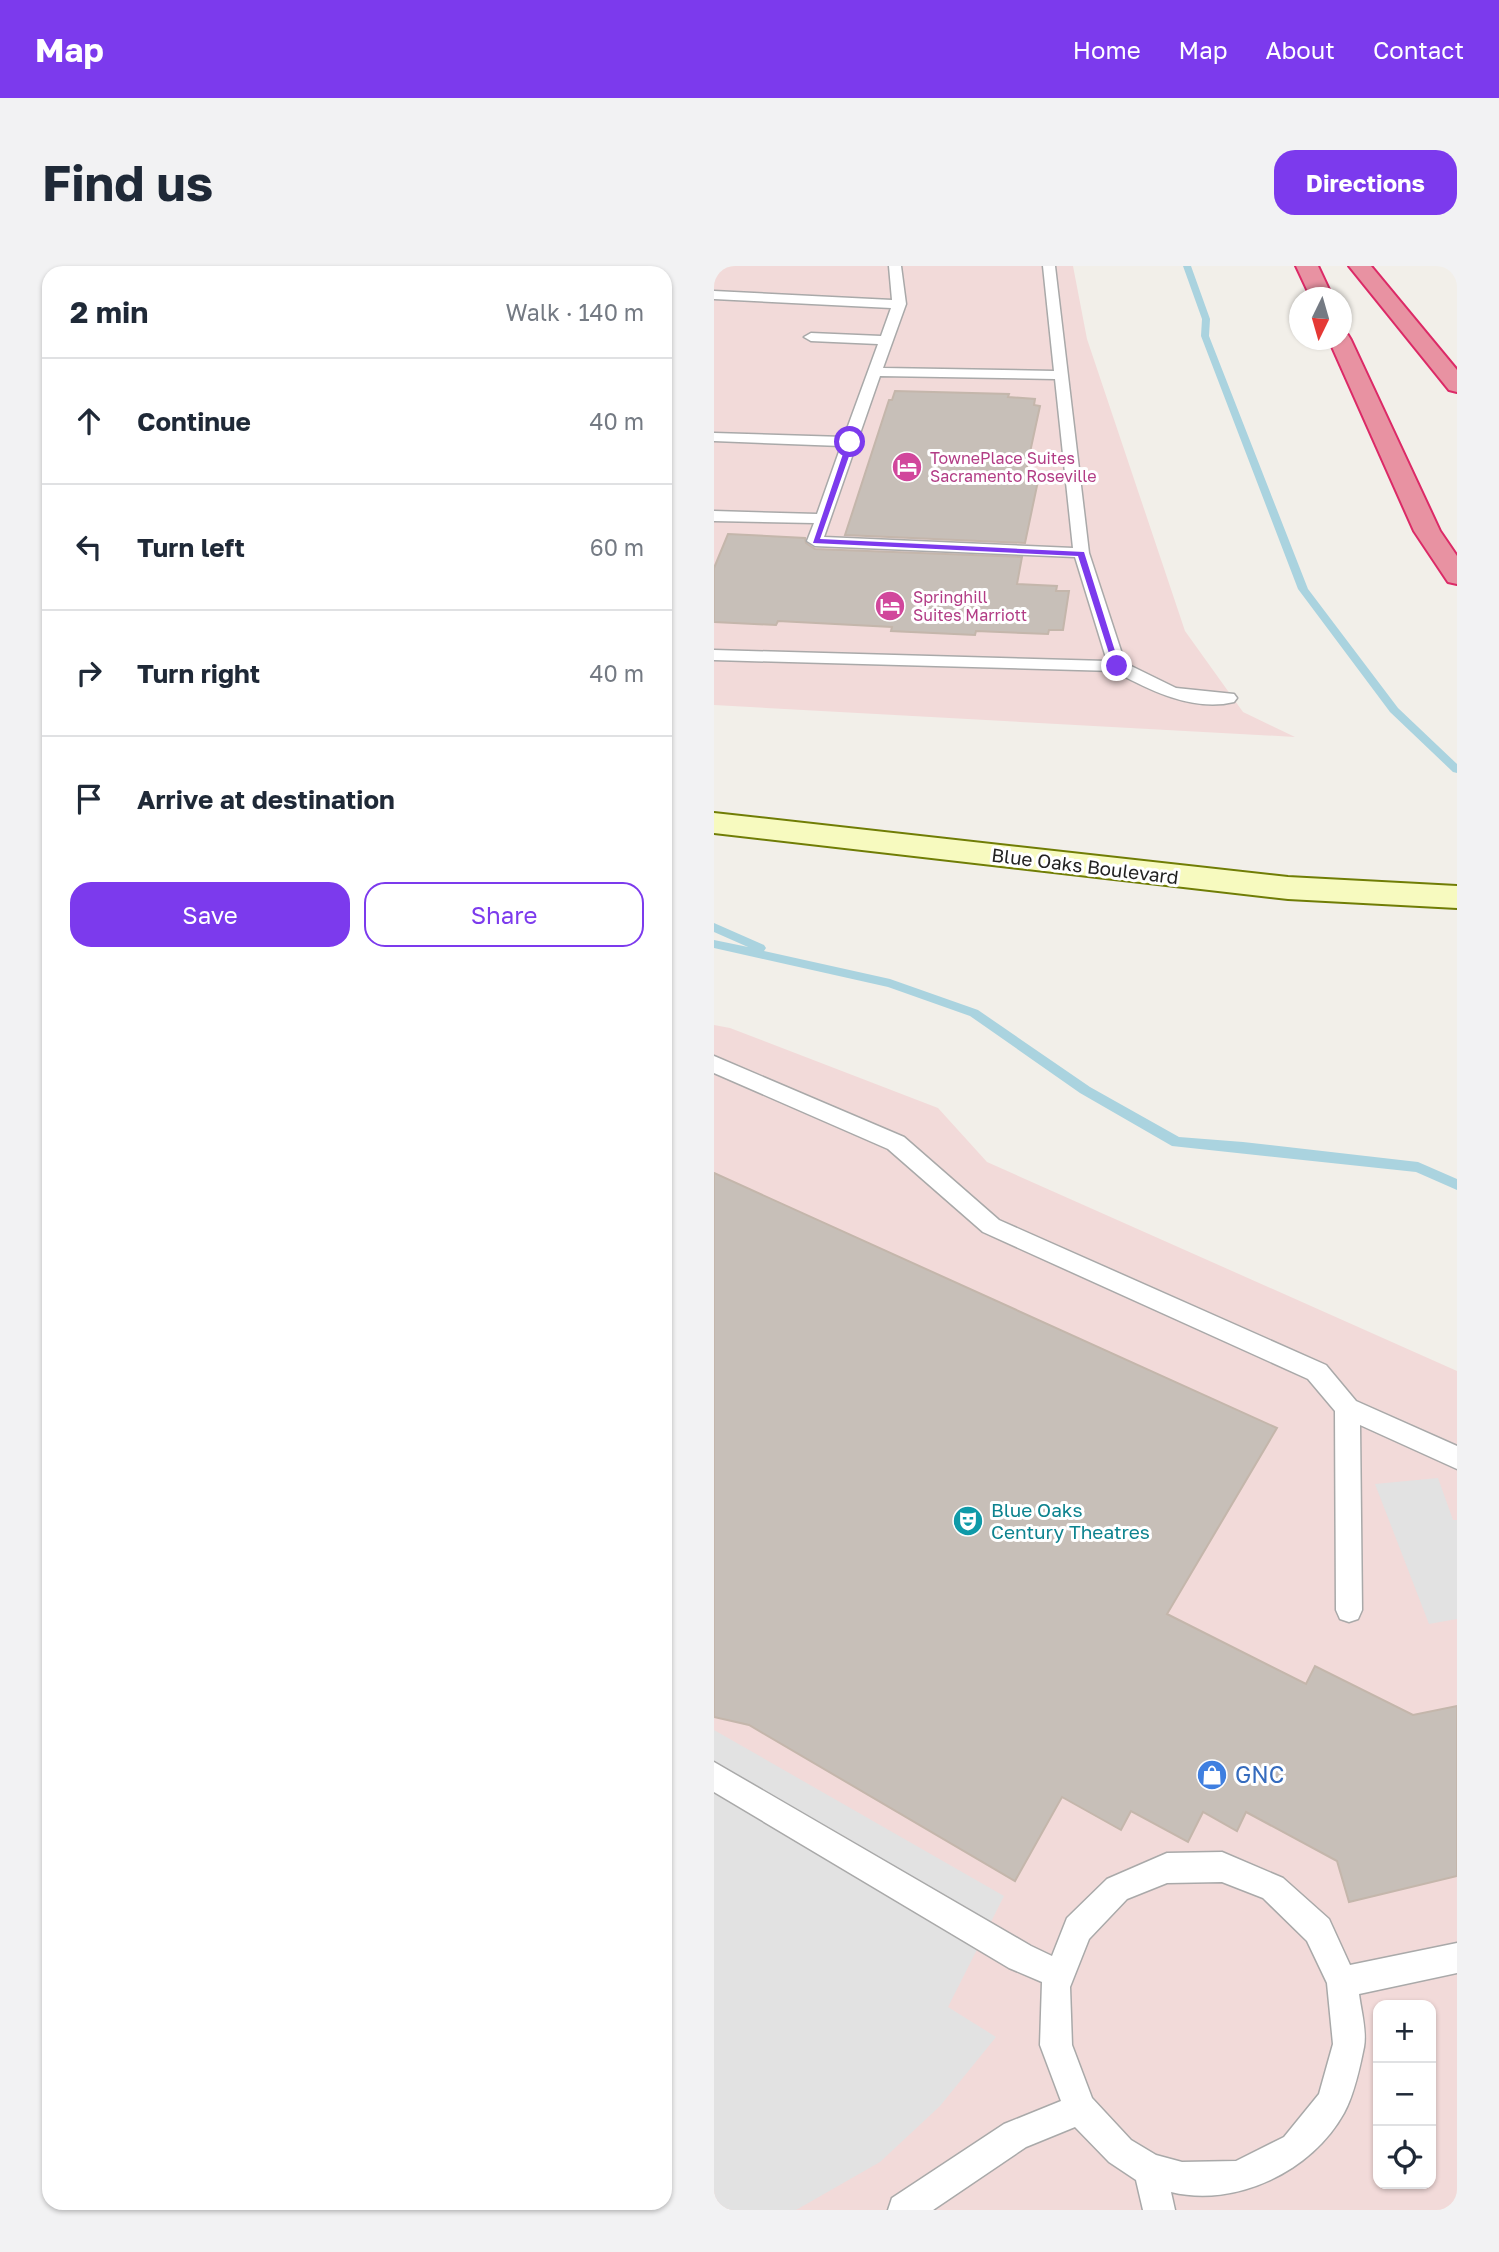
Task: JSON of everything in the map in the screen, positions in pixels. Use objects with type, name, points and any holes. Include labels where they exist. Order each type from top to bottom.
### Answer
[{"type":"highway","points":[[1307,266],[1317,287]]},
{"type":"highway","points":[[1360,266],[1457,385]]},
{"type":"highway","points":[[1344,350],[1416,509],[1427,531],[1457,576]]},
{"type":"main road","name":"Blue Oaks Boulevard","points":[[714,823],[1288,888],[1457,897]]},
{"type":"lane","points":[[895,266],[899,303],[816,541],[1081,553]]},
{"type":"lane","points":[[1049,266],[1081,553],[1117,666]]},
{"type":"lane","points":[[714,295],[899,303]]},
{"type":"lane","points":[[811,337],[886,340]]},
{"type":"lane","points":[[875,372],[1061,375]]},
{"type":"lane","points":[[714,437],[850,442]]},
{"type":"lane","points":[[714,516],[823,519]]},
{"type":"lane","points":[[714,655],[1117,666],[1163,691],[1191,698],[1228,698]]},
{"type":"lane","points":[[714,1064],[896,1143],[991,1226],[1317,1372],[1347,1408],[1457,1458]]},
{"type":"lane","points":[[1347,1408],[1349,1610]]},
{"type":"lane","points":[[714,1776],[1020,1957],[1060,1975]]},
{"type":"lane","points":[[1222,1867],[1273,1888],[1318,1930],[1342,1982],[1349,2044],[1332,2103],[1295,2148],[1238,2177],[1182,2178],[1150,2170],[1120,2151],[1080,2109],[1056,2045],[1055,1987],[1078,1929],[1117,1889],[1167,1868],[1222,1867]]},
{"type":"lane","points":[[1342,1982],[1457,1958]]},
{"type":"lane","points":[[904,2210],[1015,2135],[1080,2109]]},
{"type":"lane","points":[[1150,2170],[1159,2210]]},
{"type":"shaded area","points":[[714,266],[1073,266],[1087,339],[1185,631],[1243,712],[1295,737],[714,705]]},
{"type":"shaded area","points":[[714,1025],[730,1028],[938,1108],[987,1162],[1457,1371],[1457,2210],[714,2210]]},
{"type":"shaded area","points":[[1438,1478],[1453,1520],[1457,1520],[1457,1619],[1429,1624],[1375,1484]]},
{"type":"shaded area","points":[[714,1730],[1004,1896],[948,2007],[996,2037],[940,2106],[880,2162],[796,2210],[714,2210]]},
{"type":"building","name":"TownePlace Suites Sacramento Roseville","points":[[895,391],[1009,394],[1008,397],[1035,399],[1034,405],[1040,406],[1024,480],[1038,481],[1025,543],[845,535],[889,400],[892,400]]},
{"type":"building","name":"Springhill Suites Marriott","points":[[728,534],[805,538],[806,543],[815,549],[1022,557],[1017,584],[1057,586],[1056,591],[1069,591],[1063,630],[1049,630],[1048,634],[976,631],[975,635],[778,621],[776,625],[714,622],[714,568]]},
{"type":"building","name":"Blue Oaks Century Theatres","points":[[714,1173],[1277,1428],[1167,1614],[1306,1684],[1315,1666],[1413,1715],[1457,1706],[1457,1876],[1349,1902],[1337,1861],[1246,1812],[1237,1831],[1203,1812],[1188,1842],[1131,1811],[1121,1830],[1062,1797],[1015,1881],[749,1725],[714,1717]]},
{"type":"waterway","points":[[1187,266],[1206,319],[1205,336],[1303,589],[1394,710],[1457,770]]},
{"type":"waterway","points":[[714,927],[760,948]]},
{"type":"waterway","points":[[714,944],[890,983],[974,1013],[1085,1090],[1177,1142],[1418,1167],[1457,1185]]},
{"type":"place","name":"TownePlace Suites Sacramento Roseville","points":[[907,467]]},
{"type":"place","name":"Springhill Suites Marriott","points":[[890,606]]},
{"type":"place","name":"Blue Oaks Century Theatres","points":[[968,1521]]},
{"type":"place","name":"GNC","points":[[1212,1775]]},
{"type":"route","points":[[850,442],[816,541],[1081,553],[1117,666]]}]
